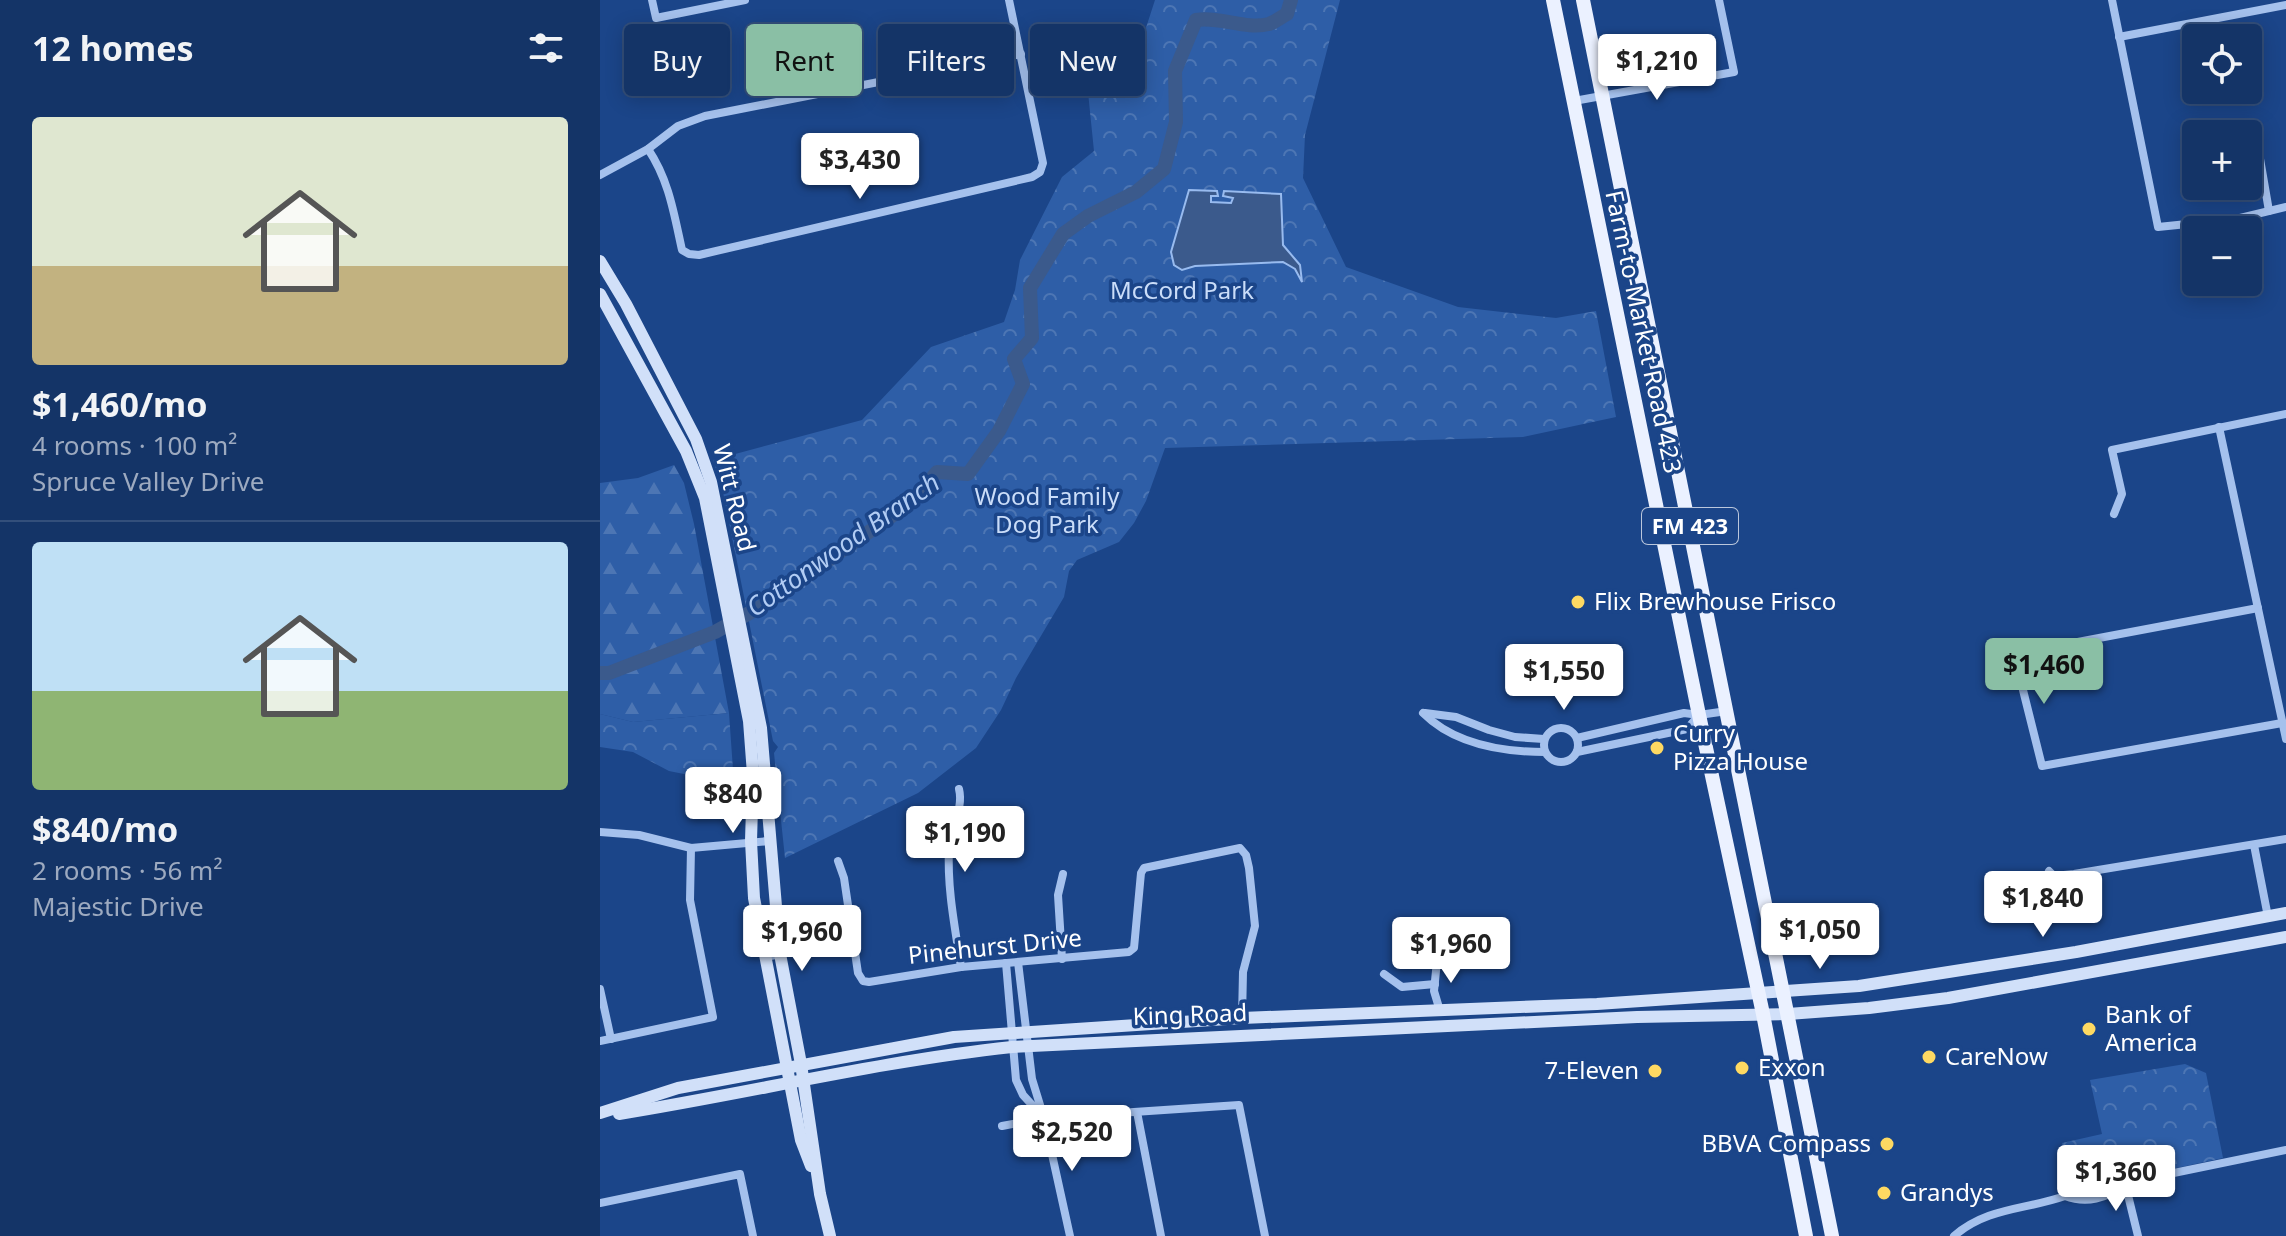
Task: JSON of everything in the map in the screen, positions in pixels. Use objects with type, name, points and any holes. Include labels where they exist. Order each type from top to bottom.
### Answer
[{"type":"main road","name":"Farm-to-Market Road 423","points":[[1553,0],[1759,994],[1806,1236]]},
{"type":"main road","name":"Farm-to-Market Road 423","points":[[1583,0],[1832,1236]]},
{"type":"street","points":[[652,0],[656,18],[745,0]]},
{"type":"street","points":[[648,149],[668,186],[682,250],[699,255],[1032,177],[1040,172],[1043,163],[1009,0]]},
{"type":"street","points":[[1574,101],[1734,72],[1719,0]]},
{"type":"street","points":[[2112,0],[2158,227],[2236,219],[2286,207]]},
{"type":"street","points":[[2119,37],[2286,5]]},
{"type":"street","points":[[600,175],[648,149],[678,126],[705,116],[1021,54]]},
{"type":"street","points":[[2262,170],[2269,211]]},
{"type":"street","name":"Witt Road","points":[[600,261],[696,439],[711,482],[757,739],[780,954],[801,1064],[796,1081]]},
{"type":"street","name":"Witt Road","points":[[600,294],[604,312],[694,468],[723,560]]},
{"type":"street","points":[[604,312],[624,301]]},
{"type":"street","points":[[2114,514],[2122,494],[2112,450],[2286,414]]},
{"type":"street","points":[[2219,427],[2286,739]]},
{"type":"street","points":[[2258,608],[2014,654],[2042,766],[2282,723]]},
{"type":"street","points":[[1577,738],[1684,713],[1699,715],[1727,711]]},
{"type":"street","points":[[1544,739],[1515,737],[1456,717],[1423,713],[1437,727],[1468,739],[1509,752],[1545,752]]},
{"type":"street","points":[[1577,752],[1577,738],[1563,728],[1552,730],[1544,739],[1545,752],[1553,761],[1559,762],[1570,760],[1577,752],[1687,729],[1699,715]]},
{"type":"street","name":"Witt Road","points":[[757,739],[751,841],[754,898],[787,1067],[796,1081],[830,1236]]},
{"type":"street","points":[[959,789],[960,806],[949,846],[949,871],[961,967]]},
{"type":"street","points":[[600,832],[639,835],[691,848],[769,841]]},
{"type":"street","points":[[2049,871],[2054,876],[2074,874],[2286,839]]},
{"type":"street","points":[[2254,845],[2270,916],[2282,938]]},
{"type":"street","points":[[600,1041],[713,1017],[690,900],[691,848]]},
{"type":"street","name":"Pinehurst Drive","points":[[851,941],[858,973],[863,981],[876,982],[961,967],[1131,951],[1134,948],[1144,868],[1240,848],[1246,855],[1249,868],[1255,926],[1243,972],[1242,1018]]},
{"type":"street","points":[[765,957],[851,941],[844,878],[838,861]]},
{"type":"street","points":[[1062,959],[1058,895],[1063,874]]},
{"type":"street","name":"King Road","points":[[600,1115],[678,1088],[954,1037],[1242,1018],[1440,1011],[1859,986],[2061,955],[2286,913]]},
{"type":"street","name":"King Road","points":[[600,1115],[681,1104],[956,1053],[1012,1047],[1869,1008],[1948,998],[2282,938]]},
{"type":"street","points":[[1437,961],[1435,984],[1441,1027]]},
{"type":"street","points":[[1018,962],[1032,1079],[1044,1118],[1070,1236]]},
{"type":"street","points":[[1006,963],[1016,1080],[1023,1095],[1044,1118]]},
{"type":"street","points":[[1384,974],[1402,987],[1435,984]]},
{"type":"street","points":[[600,989],[611,1039]]},
{"type":"street","points":[[1636,1000],[1637,1017]]},
{"type":"street","points":[[1242,1018],[1243,1035]]},
{"type":"street","points":[[1002,1126],[1044,1118],[1239,1105],[1265,1236]]},
{"type":"street","points":[[1137,1112],[1161,1236]]},
{"type":"street","points":[[1954,1236],[1969,1223],[2065,1196],[2083,1186],[2125,1183],[2286,1150]]},
{"type":"street","points":[[600,1203],[740,1174],[753,1236]]},
{"type":"street","points":[[2065,1196],[2081,1202],[2115,1192],[2125,1183]]},
{"type":"street","points":[[2125,1183],[2138,1236]]},
{"type":"green space","name":"McCord Park","points":[[1155,0],[1340,0],[1305,135],[1303,178],[1346,267],[1458,307],[1556,318],[1596,311],[1616,417],[1523,437],[1165,448],[1146,501],[1134,523],[1119,542],[1077,560],[1069,571],[1064,597],[1016,678],[1001,710],[976,748],[918,793],[785,858],[774,753],[778,747],[773,741],[723,492],[727,482],[719,478],[713,460],[862,420],[931,347],[1004,322],[1015,290],[1020,260],[1062,177],[1094,151],[1088,96],[1145,96],[1145,31]]},
{"type":"green space","points":[[674,465],[684,483],[694,524],[729,713],[633,722],[600,714],[600,483],[638,478]]},
{"type":"green space","points":[[729,713],[734,784],[669,771],[633,752],[600,747],[600,714],[633,722]]},
{"type":"green space","points":[[2185,1064],[2206,1073],[2223,1158],[2139,1176],[2115,1175],[2070,1187],[2062,1143],[2102,1134],[2090,1080]]},
{"type":"shaded area","points":[[1189,190],[1217,191],[1218,196],[1211,196],[1211,202],[1231,203],[1233,198],[1223,196],[1224,191],[1281,194],[1283,245],[1300,265],[1302,282],[1295,269],[1283,262],[1195,266],[1182,270],[1174,265],[1171,252]]},
{"type":"waterway","name":"Cottonwood Branch","points":[[600,673],[609,673],[715,632],[762,606],[912,502],[937,472],[968,474],[999,431],[1023,384],[1014,359],[1032,338],[1030,288],[1063,234],[1088,216],[1136,192],[1164,169],[1176,122],[1175,71],[1196,20],[1269,24],[1287,14],[1291,0]]},
{"type":"place","name":"Flix Brewhouse Frisco","points":[[1578,602]]},
{"type":"place","name":"Curry Pizza House","points":[[1657,748]]},
{"type":"place","name":"Bank of America","points":[[2089,1029]]},
{"type":"place","name":"CareNow","points":[[1929,1057]]},
{"type":"place","name":"Exxon","points":[[1742,1068]]},
{"type":"place","name":"7-Eleven","points":[[1655,1071]]},
{"type":"place","name":"BBVA Compass","points":[[1887,1144]]},
{"type":"place","name":"Grandys","points":[[1884,1193]]},
{"type":"park label","name":"Wood Family Dog Park","points":[[1047,511]]}]
